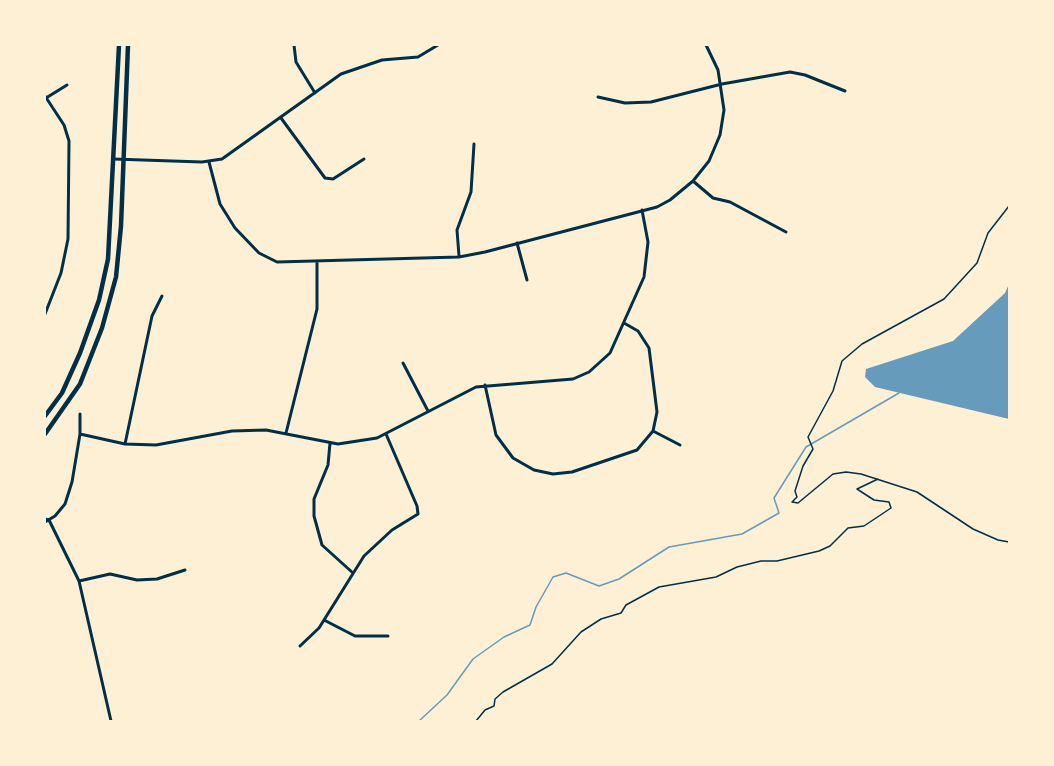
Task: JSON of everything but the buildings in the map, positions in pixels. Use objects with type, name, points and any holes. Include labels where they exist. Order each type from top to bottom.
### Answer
[{"type":"main road","points":[[45,416],[71,376],[99,300],[109,248],[119,45]]},
{"type":"main road","points":[[45,434],[80,384],[110,302],[119,251],[128,45]]},
{"type":"street","points":[[294,45],[296,62],[315,93]]},
{"type":"street","points":[[113,159],[209,162],[232,154],[341,74],[361,65],[382,60],[418,57],[438,45]]},
{"type":"street","points":[[209,162],[220,204],[235,228],[253,248],[277,262],[316,263],[459,257],[642,210],[670,200],[693,181],[709,160],[720,135],[724,110],[722,84],[706,45]]},
{"type":"street","points":[[598,97],[634,104],[722,84],[790,72],[805,75],[845,91]]},
{"type":"street","points":[[45,314],[61,273],[68,239],[69,141],[64,125],[45,98],[67,85]]},
{"type":"street","points":[[280,118],[325,178],[333,179],[364,159]]},
{"type":"street","points":[[459,257],[457,230],[471,192],[474,144]]},
{"type":"street","points":[[693,181],[713,198],[730,202],[786,232]]},
{"type":"street","points":[[80,434],[125,444],[156,445],[246,429],[286,433],[330,443],[365,441],[386,434],[461,393],[485,385],[573,380],[589,372],[606,358],[624,323],[645,269],[648,242],[642,210]]},
{"type":"street","points":[[517,243],[527,280]]},
{"type":"street","points":[[286,433],[316,309],[316,263]]},
{"type":"street","points":[[125,444],[152,316],[162,296]]},
{"type":"street","points":[[485,385],[496,435],[513,458],[534,470],[553,474],[572,472],[637,450],[653,431],[657,412],[650,348],[639,331],[624,323]]},
{"type":"street","points":[[403,363],[428,411]]},
{"type":"street","points":[[80,414],[80,434],[72,482],[65,504],[46,520],[79,581],[111,721]]},
{"type":"street","points":[[653,431],[680,445]]},
{"type":"street","points":[[300,646],[324,620],[353,573],[377,542],[418,514],[417,506],[386,434]]},
{"type":"street","points":[[330,443],[328,465],[314,499],[316,531],[327,551],[353,573]]},
{"type":"street","points":[[79,581],[110,574],[137,580],[157,579],[185,570]]},
{"type":"street","points":[[324,620],[355,636],[388,636]]},
{"type":"path","points":[[1009,206],[988,233],[977,262],[944,299],[862,344],[842,361],[833,391],[808,437],[813,448],[803,466],[795,491],[797,497],[792,502],[794,505],[798,503],[826,478],[839,472],[853,472],[917,492],[973,529],[1009,542]]},
{"type":"path","points":[[476,721],[485,710],[494,706],[495,699],[503,692],[552,664],[581,632],[602,619],[621,613],[626,605],[659,587],[716,577],[737,567],[761,561],[777,561],[819,551],[830,546],[848,528],[864,526],[891,508],[890,502],[874,500],[857,489],[879,479]]},
{"type":"water","points":[[1009,284],[1009,419],[875,387],[865,377],[866,369],[953,341],[1005,293]]},
{"type":"waterway","points":[[419,721],[447,695],[473,659],[504,637],[530,625],[536,607],[553,577],[566,573],[599,586],[619,579],[669,547],[742,534],[779,513],[774,498],[806,447],[899,393]]}]
